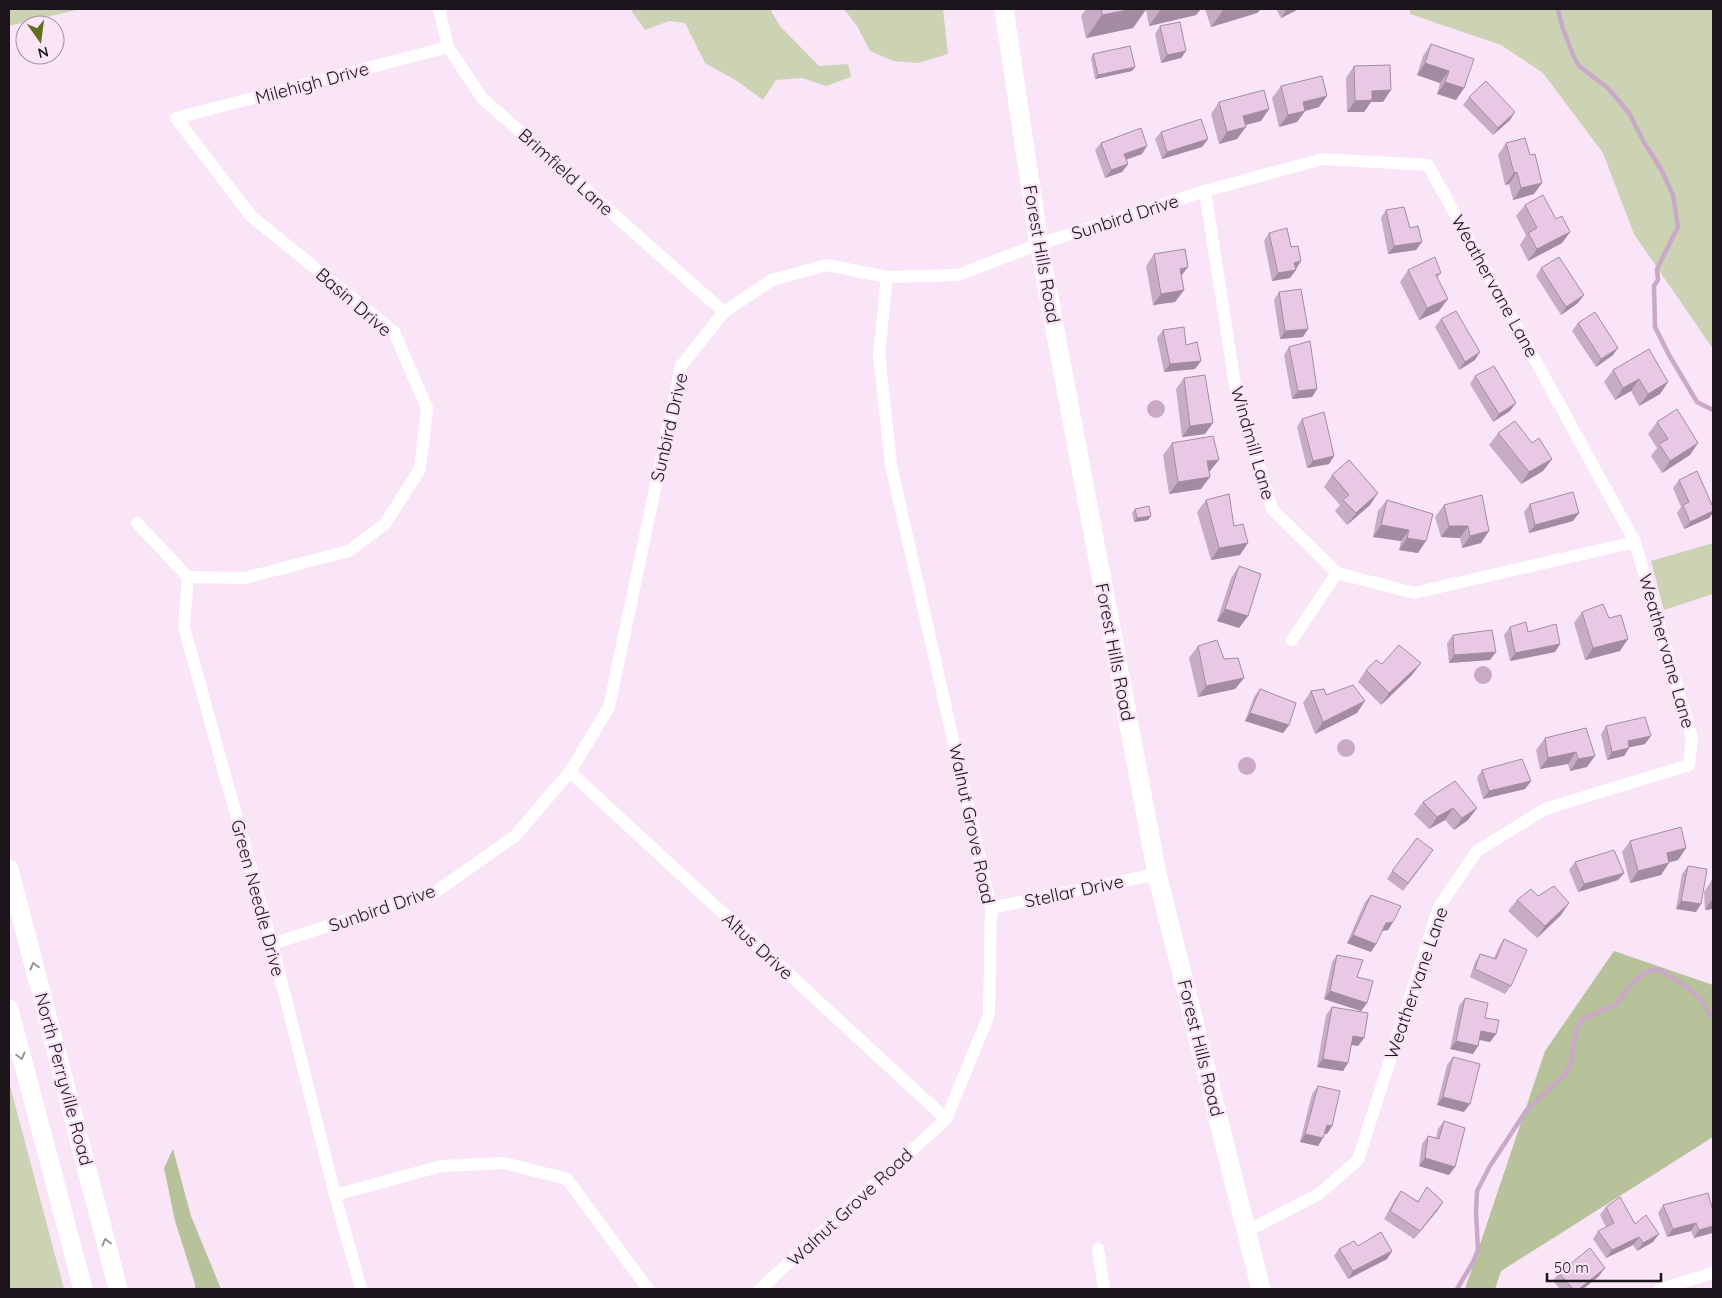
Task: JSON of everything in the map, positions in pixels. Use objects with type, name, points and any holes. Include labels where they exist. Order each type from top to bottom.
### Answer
[{"type":"street","name":"Brimfield Lane","points":[[439,9],[448,47],[482,98],[724,312]]},
{"type":"street","name":"Forest Hills Road","points":[[1004,9],[1039,244],[1157,874],[1248,1230],[1261,1289]]},
{"type":"street","name":"Milehigh Drive","points":[[176,118],[448,47]]},
{"type":"street","name":"Basin Drive","points":[[176,118],[251,216],[394,332],[427,408],[420,469],[385,524],[349,551],[245,578],[188,577]]},
{"type":"street","name":"Sunbird Drive","points":[[272,944],[437,891],[515,836],[570,772],[609,707],[681,366],[724,312],[772,280],[827,265],[888,277],[958,275],[1039,244],[1205,191],[1323,159],[1428,165]]},
{"type":"street","name":"Weathervane Lane","points":[[1248,1230],[1319,1194],[1358,1160],[1439,907],[1477,851],[1545,809],[1688,765],[1692,738],[1635,542],[1428,165]]},
{"type":"street","name":"Windmill Lane","points":[[1205,191],[1236,391],[1272,509],[1337,573],[1414,593],[1635,542]]},
{"type":"street","name":"Walnut Grove Road","points":[[760,1289],[946,1119],[989,1015],[991,908],[891,465],[879,354],[888,277]]},
{"type":"street","points":[[137,524],[188,577]]},
{"type":"street","points":[[1292,640],[1337,573]]},
{"type":"street","name":"Green Needle Drive","points":[[188,577],[184,628],[272,944],[335,1195],[361,1289]]},
{"type":"street","name":"Altus Drive","points":[[570,772],[946,1119]]},
{"type":"street","name":"North Perryville Road","points":[[9,869],[118,1289]]},
{"type":"street","name":"Stellar Drive","points":[[991,908],[1157,874]]},
{"type":"street","name":"North Perryville Road","points":[[9,1009],[83,1289]]},
{"type":"street","points":[[335,1195],[442,1166],[504,1163],[567,1179],[648,1289]]},
{"type":"street","points":[[1098,1249],[1104,1289]]},
{"type":"street","points":[[1660,1289],[1713,1273]]},
{"type":"green space","points":[[9,9],[80,9],[55,15],[15,15],[15,25],[9,26]]},
{"type":"green space","points":[[630,9],[770,9],[780,26],[819,66],[848,64],[851,77],[826,86],[802,78],[776,80],[763,100],[737,81],[705,63],[685,23],[669,21],[645,30]]},
{"type":"green space","points":[[844,9],[943,9],[948,54],[918,63],[893,61],[870,51],[857,26]]},
{"type":"green space","points":[[1410,9],[1713,9],[1713,349],[1634,234],[1603,153],[1543,73],[1501,45],[1410,14]]},
{"type":"green space","points":[[1713,543],[1713,594],[1664,610],[1651,561]]},
{"type":"green space","points":[[1614,951],[1713,985],[1713,1137],[1501,1271],[1495,1289],[1465,1289],[1545,1051]]},
{"type":"green space","points":[[9,1082],[64,1289],[9,1289]]},
{"type":"green space","points":[[173,1149],[191,1216],[221,1289],[195,1289],[175,1221],[164,1168]]},
{"type":"shaded area","points":[[1152,400],[1160,400],[1165,405],[1163,416],[1152,418],[1147,413],[1147,405]]},
{"type":"shaded area","points":[[1479,666],[1487,666],[1492,671],[1490,682],[1479,684],[1474,679],[1474,671]]},
{"type":"shaded area","points":[[1342,739],[1350,739],[1355,744],[1353,755],[1342,757],[1337,752],[1337,744]]},
{"type":"shaded area","points":[[1243,757],[1251,757],[1256,762],[1254,773],[1243,775],[1238,770],[1238,762]]},
{"type":"building","points":[[1101,9],[1133,9],[1102,15]]},
{"type":"building","points":[[1180,22],[1186,51],[1167,55],[1160,26]]},
{"type":"building","points":[[1431,44],[1474,59],[1464,88],[1445,82],[1449,71],[1425,63]]},
{"type":"building","points":[[1130,46],[1135,67],[1098,75],[1093,54]]},
{"type":"building","points":[[1390,65],[1391,90],[1372,91],[1372,100],[1355,101],[1354,66]]},
{"type":"building","points":[[1322,76],[1327,96],[1303,102],[1305,111],[1288,115],[1281,86]]},
{"type":"building","points":[[1486,81],[1515,112],[1498,128],[1469,97]]},
{"type":"building","points":[[1264,90],[1269,109],[1243,116],[1246,127],[1227,132],[1219,102]]},
{"type":"building","points":[[1201,119],[1208,139],[1167,152],[1161,132]]},
{"type":"building","points":[[1141,128],[1147,146],[1124,154],[1128,164],[1111,170],[1101,143]]},
{"type":"building","points":[[1525,138],[1530,155],[1535,154],[1542,183],[1521,188],[1517,172],[1514,173],[1506,143]]},
{"type":"building","points":[[1543,195],[1556,219],[1562,216],[1570,232],[1537,249],[1528,233],[1537,228],[1525,205]]},
{"type":"building","points":[[1404,207],[1410,228],[1418,226],[1422,242],[1394,246],[1386,210]]},
{"type":"building","points":[[1287,228],[1291,247],[1298,246],[1301,261],[1294,263],[1296,270],[1278,273],[1269,233]]},
{"type":"building","points":[[1185,249],[1188,267],[1180,269],[1184,290],[1161,294],[1154,254]]},
{"type":"building","points":[[1435,257],[1441,273],[1436,275],[1448,299],[1427,308],[1408,270]]},
{"type":"building","points":[[1559,257],[1584,295],[1566,307],[1541,268]]},
{"type":"building","points":[[1301,289],[1308,329],[1285,331],[1279,292]]},
{"type":"building","points":[[1456,311],[1480,352],[1465,362],[1441,319]]},
{"type":"building","points":[[1595,312],[1618,348],[1601,359],[1578,323]]},
{"type":"building","points":[[1184,327],[1186,345],[1197,342],[1201,361],[1170,364],[1163,330]]},
{"type":"building","points":[[1310,341],[1317,389],[1298,391],[1289,347]]},
{"type":"building","points":[[1649,349],[1668,382],[1648,394],[1639,379],[1623,388],[1613,370]]},
{"type":"building","points":[[1494,366],[1516,403],[1499,414],[1475,376]]},
{"type":"building","points":[[1205,375],[1213,423],[1190,426],[1184,378]]},
{"type":"building","points":[[1677,409],[1698,443],[1670,461],[1659,444],[1668,439],[1657,422]]},
{"type":"building","points":[[1324,412],[1334,456],[1313,461],[1302,419]]},
{"type":"building","points":[[1515,421],[1532,443],[1539,438],[1552,459],[1529,472],[1498,433]]},
{"type":"building","points":[[1213,436],[1219,460],[1207,461],[1210,477],[1178,482],[1172,443]]},
{"type":"building","points":[[1349,460],[1378,493],[1356,513],[1343,500],[1349,495],[1332,475]]},
{"type":"building","points":[[1697,471],[1713,511],[1690,522],[1683,505],[1689,502],[1679,480]]},
{"type":"building","points":[[1573,492],[1579,513],[1535,525],[1530,504]]},
{"type":"building","points":[[1229,494],[1234,526],[1243,524],[1248,543],[1219,548],[1206,500]]},
{"type":"building","points":[[1482,495],[1489,531],[1470,536],[1468,526],[1449,526],[1444,505]]},
{"type":"building","points":[[1387,500],[1433,514],[1426,541],[1407,538],[1409,530],[1381,525]]},
{"type":"building","points":[[1149,506],[1151,516],[1137,518],[1135,509]]},
{"type":"building","points":[[1239,566],[1261,574],[1248,616],[1225,609]]},
{"type":"building","points":[[1603,604],[1609,618],[1621,615],[1628,639],[1593,648],[1582,612]]},
{"type":"building","points":[[1526,622],[1528,632],[1556,624],[1560,644],[1515,653],[1510,627]]},
{"type":"building","points":[[1492,630],[1496,652],[1454,655],[1453,635]]},
{"type":"building","points":[[1217,640],[1224,659],[1238,658],[1244,678],[1206,686],[1198,646]]},
{"type":"building","points":[[1399,645],[1421,663],[1389,693],[1366,670],[1376,660],[1382,664]]},
{"type":"building","points":[[1353,685],[1365,701],[1323,722],[1311,691],[1324,689],[1326,695]]},
{"type":"building","points":[[1260,689],[1296,703],[1289,725],[1250,713]]},
{"type":"building","points":[[1645,717],[1651,736],[1628,741],[1629,748],[1612,752],[1606,726]]},
{"type":"building","points":[[1586,728],[1595,756],[1578,759],[1576,752],[1548,758],[1545,738]]},
{"type":"building","points":[[1522,759],[1531,781],[1489,791],[1482,770]]},
{"type":"building","points":[[1455,781],[1477,808],[1462,818],[1453,808],[1437,817],[1423,802]]},
{"type":"building","points":[[1681,827],[1686,848],[1667,853],[1669,863],[1638,871],[1630,841]]},
{"type":"building","points":[[1417,838],[1433,850],[1408,883],[1392,871]]},
{"type":"building","points":[[1614,850],[1624,873],[1584,884],[1575,862]]},
{"type":"building","points":[[1688,866],[1707,869],[1701,904],[1681,901]]},
{"type":"building","points":[[1554,886],[1569,903],[1545,926],[1517,900],[1531,889],[1538,896]]},
{"type":"building","points":[[1371,895],[1401,906],[1393,922],[1386,923],[1376,944],[1353,935]]},
{"type":"building","points":[[1504,939],[1527,950],[1511,986],[1475,969],[1480,954],[1496,959]]},
{"type":"building","points":[[1337,955],[1363,960],[1357,977],[1373,981],[1367,1003],[1330,991]]},
{"type":"building","points":[[1465,998],[1488,1003],[1485,1018],[1499,1020],[1496,1034],[1481,1031],[1478,1046],[1456,1041]]},
{"type":"building","points":[[1332,1007],[1368,1013],[1364,1038],[1353,1036],[1348,1063],[1323,1059]]},
{"type":"building","points":[[1453,1057],[1480,1064],[1470,1104],[1443,1097]]},
{"type":"building","points":[[1318,1086],[1340,1091],[1332,1126],[1327,1125],[1323,1138],[1305,1134]]},
{"type":"building","points":[[1444,1121],[1465,1128],[1455,1167],[1425,1158],[1428,1136],[1439,1139]]},
{"type":"building","points":[[1427,1187],[1443,1202],[1420,1231],[1390,1211],[1401,1191],[1418,1202]]},
{"type":"building","points":[[1708,1193],[1713,1211],[1713,1226],[1699,1230],[1696,1223],[1673,1229],[1663,1205]]},
{"type":"building","points":[[1620,1197],[1635,1224],[1646,1215],[1659,1234],[1643,1243],[1639,1237],[1612,1250],[1598,1231],[1614,1223],[1606,1207]]},
{"type":"building","points":[[1381,1232],[1392,1251],[1353,1271],[1339,1249],[1354,1241],[1358,1246]]},
{"type":"building","points":[[1590,1248],[1605,1268],[1579,1289],[1573,1289],[1559,1273]]},
{"type":"waterway","points":[[1558,9],[1562,26],[1579,66],[1608,88],[1629,113],[1661,169],[1673,195],[1678,227],[1657,269],[1658,280],[1654,286],[1655,327],[1697,402],[1713,410]]},
{"type":"waterway","points":[[1457,1289],[1478,1250],[1477,1191],[1490,1166],[1526,1111],[1567,1072],[1571,1062],[1576,1031],[1582,1019],[1615,1005],[1634,981],[1648,971],[1660,970],[1701,999],[1713,1019]]}]
